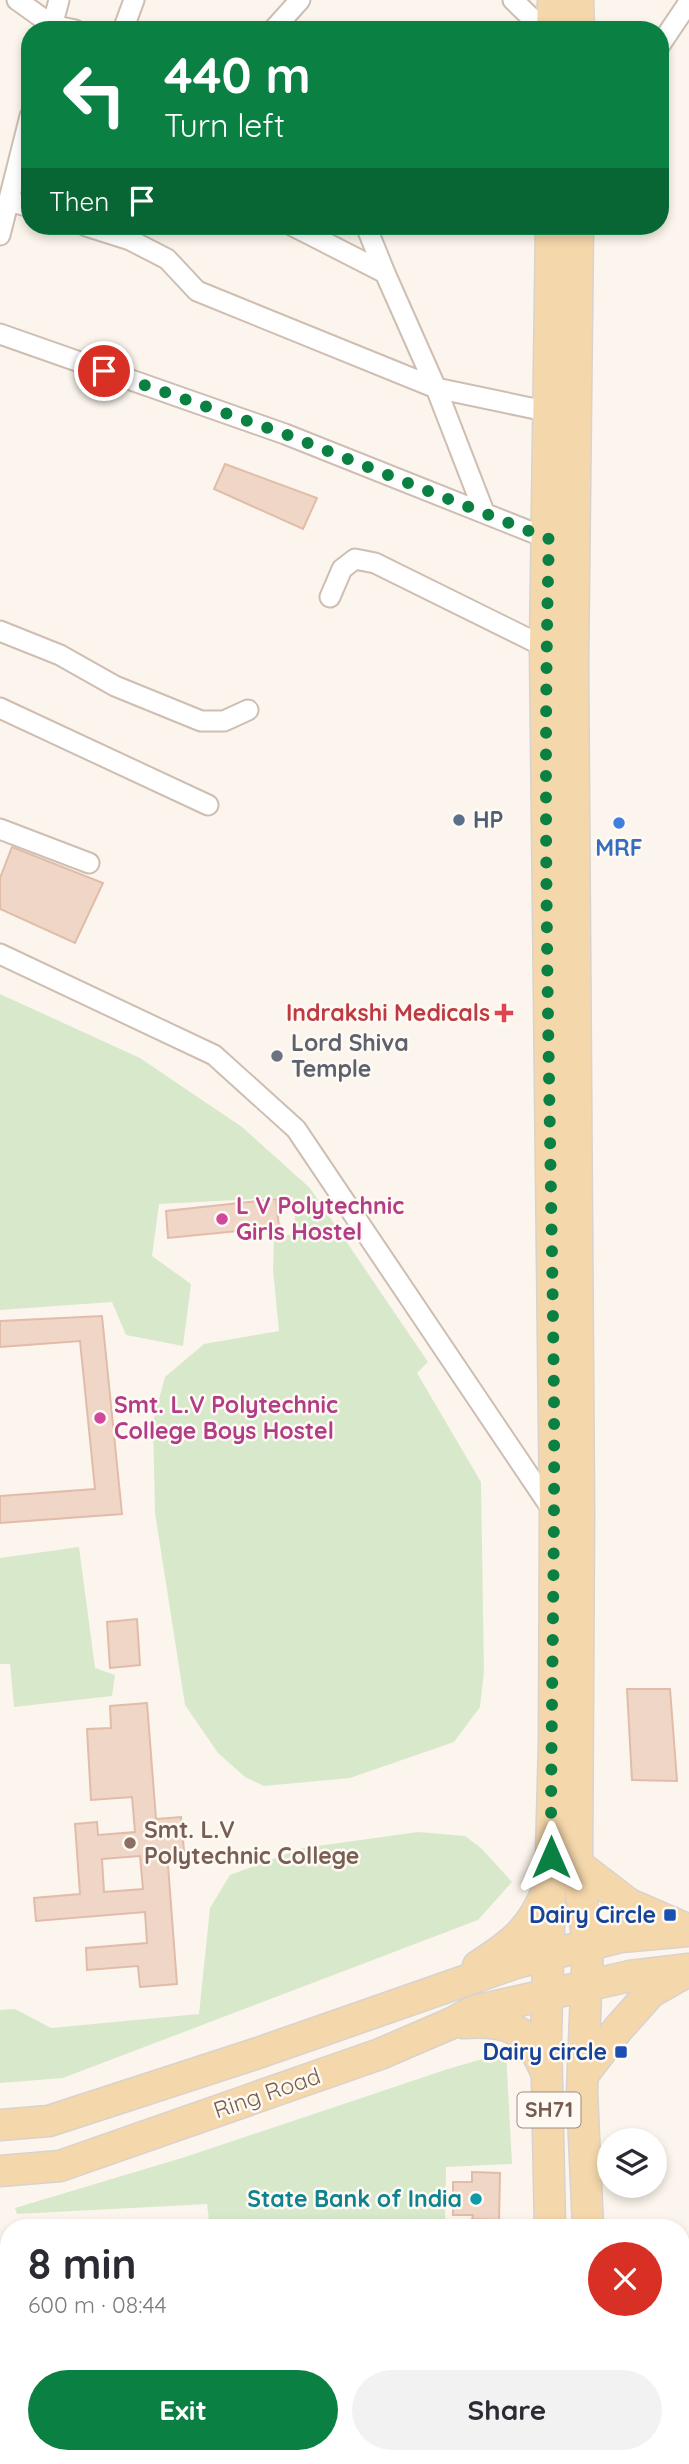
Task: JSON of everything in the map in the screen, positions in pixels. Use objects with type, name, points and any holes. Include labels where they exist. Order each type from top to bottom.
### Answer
[{"type":"main road","points":[[552,21],[553,0]]},
{"type":"main road","points":[[578,0],[579,21]]},
{"type":"main road","name":"SH71","points":[[554,235],[564,261],[573,662],[560,850]]},
{"type":"main road","name":"SH71","points":[[574,235],[564,261],[551,412],[545,647],[560,850],[567,1513],[577,1864],[588,1944],[583,2075],[588,2219]]},
{"type":"main road","name":"SH71","points":[[550,2219],[549,2080],[538,1995],[549,1955],[567,1513]]},
{"type":"main road","points":[[577,1864],[629,1904],[689,1930]]},
{"type":"main road","points":[[446,1988],[518,1937],[538,1915],[551,1881]]},
{"type":"main road","name":"Ring Road","points":[[0,2124],[49,2121],[255,2054],[516,1963],[621,1937],[689,1930]]},
{"type":"main road","points":[[583,2075],[618,2029],[652,1992],[689,1970]]},
{"type":"main road","name":"Ring Road","points":[[0,2171],[60,2166],[380,2054],[474,2011],[630,1976],[689,1970]]},
{"type":"main road","points":[[452,2023],[492,2021],[514,2029],[534,2045],[549,2080]]},
{"type":"street","points":[[17,0],[44,21]]},
{"type":"street","points":[[54,21],[59,0]]},
{"type":"street","points":[[127,21],[134,0]]},
{"type":"street","points":[[282,21],[300,0]]},
{"type":"street","points":[[513,0],[535,21]]},
{"type":"street","points":[[669,32],[689,2]]},
{"type":"street","points":[[0,235],[21,152]]},
{"type":"street","points":[[9,201],[21,204]]},
{"type":"street","points":[[114,235],[167,259],[197,291],[436,388],[551,412]]},
{"type":"street","points":[[311,235],[385,273]]},
{"type":"street","points":[[370,235],[436,388],[484,512]]},
{"type":"street","points":[[0,334],[285,434],[549,539]]},
{"type":"street","points":[[330,597],[342,569],[355,559],[375,563],[545,647]]},
{"type":"street","points":[[0,631],[60,655],[115,687],[201,721],[224,721],[248,710]]},
{"type":"street","points":[[0,708],[208,805]]},
{"type":"street","points":[[0,830],[89,863]]},
{"type":"street","points":[[0,954],[214,1055],[296,1129],[567,1513]]},
{"type":"green space","points":[[0,994],[140,1058],[242,1127],[310,1188],[428,1362],[417,1373],[481,1482],[484,1672],[480,1707],[454,1742],[350,1778],[264,1786],[245,1777],[218,1753],[185,1705],[155,1513],[153,1422],[165,1377],[204,1344],[279,1331],[273,1270],[274,1239],[296,1233],[293,1197],[159,1204],[152,1256],[191,1284],[183,1346],[126,1335],[112,1302],[0,1310]]},
{"type":"green space","points":[[79,1547],[95,1668],[115,1675],[112,1696],[14,1707],[10,1664],[0,1664],[0,1558]]},
{"type":"green space","points":[[418,1832],[465,1836],[481,1848],[512,1882],[478,1920],[63,2078],[0,2083],[0,2010],[15,2009],[51,2028],[199,2014],[210,1908],[230,1875],[303,1848]]},
{"type":"green space","points":[[506,2052],[512,2164],[446,2167],[445,2219],[209,2219],[207,2204],[17,2214],[15,2208],[185,2157]]},
{"type":"building","points":[[225,464],[317,498],[303,529],[214,489]]},
{"type":"building","points":[[12,847],[103,883],[75,943],[0,909],[0,878]]},
{"type":"building","name":"L V Polytechnic Girls Hostel","points":[[276,1199],[279,1227],[168,1238],[166,1211]]},
{"type":"building","name":"Smt. L.V Polytechnic College Boys Hostel","points":[[102,1316],[122,1514],[0,1523],[0,1496],[95,1489],[80,1341],[0,1347],[0,1321]]},
{"type":"building","points":[[137,1619],[140,1665],[110,1668],[107,1622]]},
{"type":"building","points":[[627,1689],[670,1689],[677,1781],[632,1780]]},
{"type":"building","name":"Smt. L.V Polytechnic College","points":[[147,1703],[156,1819],[181,1817],[184,1851],[167,1852],[177,1984],[140,1987],[138,1966],[87,1970],[86,1948],[147,1943],[145,1912],[36,1921],[34,1898],[80,1894],[75,1824],[97,1822],[98,1835],[135,1832],[132,1797],[91,1800],[87,1729],[111,1728],[110,1706]],"holes":[[[140,1856],[143,1889],[104,1892],[102,1859]]]},
{"type":"building","name":"State Bank of India","points":[[472,2172],[500,2173],[499,2219],[472,2219],[473,2215],[453,2215],[453,2182],[472,2182]]},
{"type":"place","name":"HP","points":[[459,820]]},
{"type":"place","name":"MRF","points":[[619,823]]},
{"type":"place","name":"Indrakshi Medicals","points":[[504,1013]]},
{"type":"place","name":"Lord Shiva Temple","points":[[277,1056]]},
{"type":"place","name":"L V Polytechnic Girls Hostel","points":[[222,1219]]},
{"type":"place","name":"Smt. L.V Polytechnic College Boys Hostel","points":[[100,1418]]},
{"type":"place","name":"Smt. L.V Polytechnic College","points":[[130,1843]]},
{"type":"place","name":"Dairy Circle","points":[[670,1915]]},
{"type":"place","name":"Dairy circle","points":[[621,2052]]},
{"type":"place","name":"State Bank of India","points":[[476,2199]]},
{"type":"route","points":[[104,371],[285,434],[549,539],[545,647],[546,895],[555,1514],[551,1857]]}]
